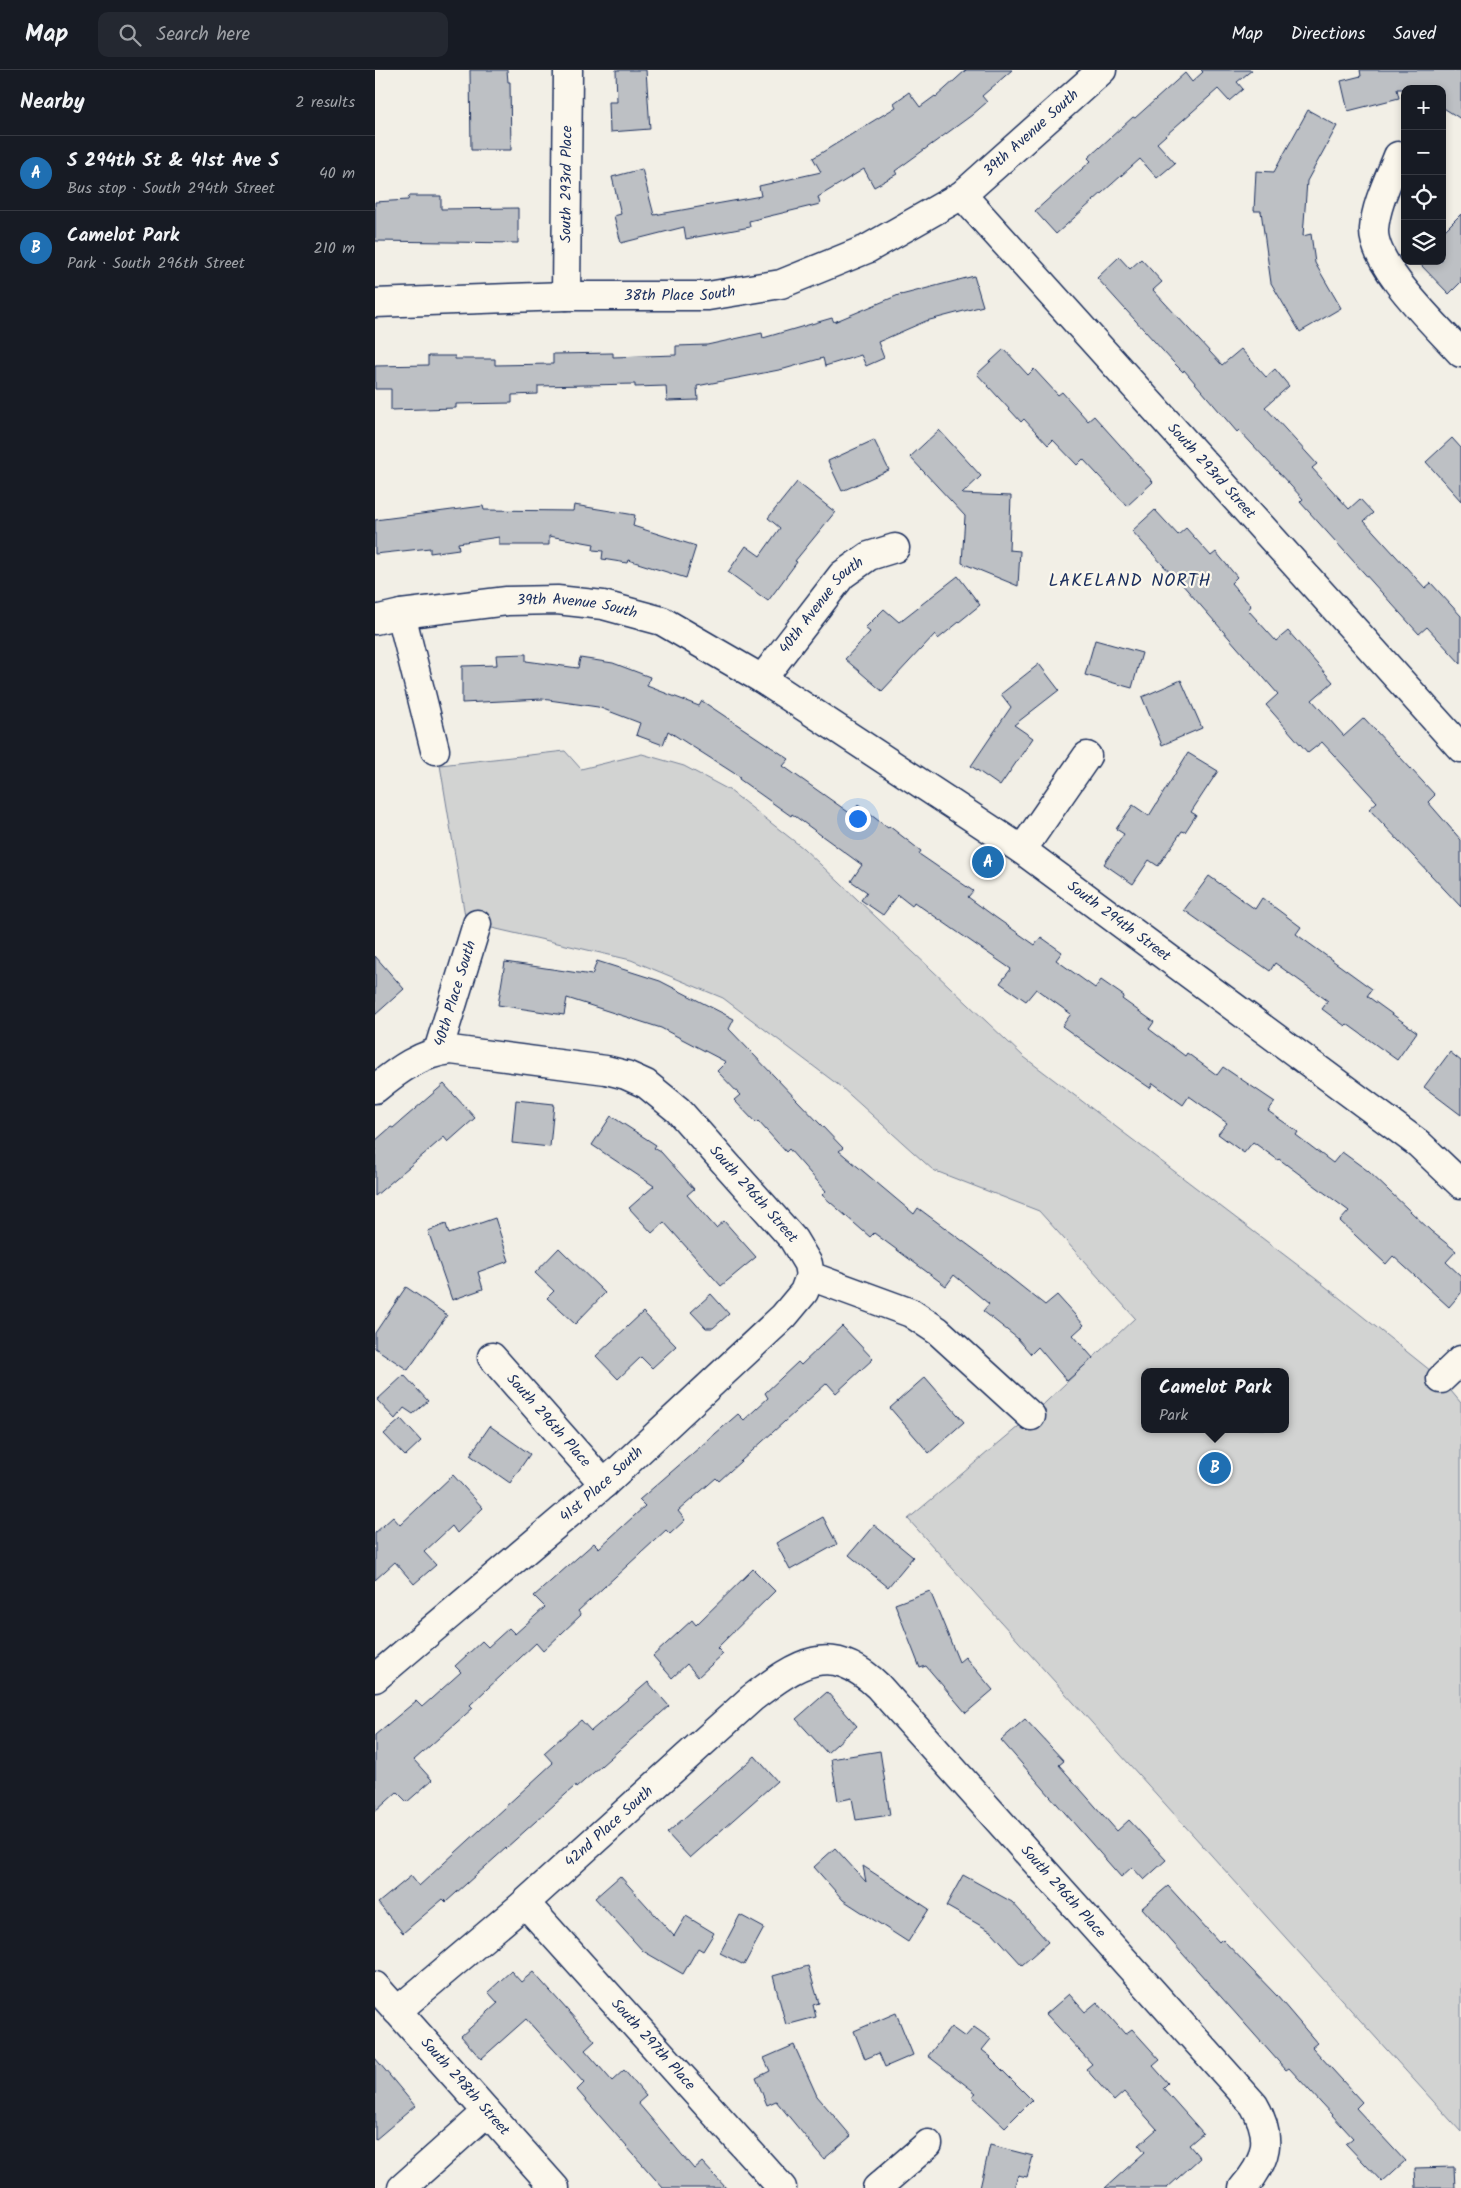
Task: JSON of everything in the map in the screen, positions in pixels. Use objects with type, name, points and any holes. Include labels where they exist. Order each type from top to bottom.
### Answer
[{"type":"street","name":"South 293rd Place","points":[[567,296],[568,70]]},
{"type":"street","name":"39th Avenue South","points":[[962,195],[1102,70]]},
{"type":"street","points":[[1398,156],[1377,211],[1374,231],[1379,252],[1395,278],[1461,353]]},
{"type":"street","name":"38th Place South","points":[[375,303],[567,296],[708,296],[781,284],[867,249],[962,195]]},
{"type":"street","name":"South 293rd Street","points":[[962,195],[1461,748]]},
{"type":"street","name":"40th Avenue South","points":[[762,679],[842,575],[869,556],[895,548]]},
{"type":"street","name":"39th Avenue South","points":[[375,620],[401,614],[507,601],[557,600],[603,605],[662,621],[762,679]]},
{"type":"street","points":[[401,614],[435,750]]},
{"type":"street","name":"South 294th Street","points":[[762,679],[1021,850],[1419,1144],[1461,1184]]},
{"type":"street","points":[[1021,850],[1087,756]]},
{"type":"street","name":"40th Place South","points":[[375,1089],[420,1058],[438,1051],[477,924]]},
{"type":"street","name":"South 296th Street","points":[[438,1051],[463,1050],[606,1070],[626,1075],[646,1084],[677,1110],[793,1239],[808,1264],[810,1276]]},
{"type":"street","points":[[810,1276],[911,1313],[944,1336],[1031,1416]]},
{"type":"street","name":"41st Place South","points":[[375,1678],[604,1484],[784,1316],[804,1292],[810,1276]]},
{"type":"street","name":"South 296th Place","points":[[492,1357],[604,1484]]},
{"type":"street","points":[[1441,1379],[1461,1360]]},
{"type":"street","name":"South 296th Place","points":[[831,1660],[845,1662],[857,1668],[879,1686],[1255,2105],[1264,2126],[1265,2148],[1259,2166],[1243,2188]]},
{"type":"street","name":"42nd Place South","points":[[397,2011],[525,1903],[752,1698],[798,1668],[815,1661],[831,1660]]},
{"type":"street","name":"South 297th Place","points":[[525,1903],[782,2188]]},
{"type":"street","name":"South 298th Street","points":[[375,1986],[555,2188]]},
{"type":"street","points":[[402,2188],[487,2112]]},
{"type":"street","points":[[877,2188],[928,2144]]},
{"type":"shaded area","points":[[565,751],[581,769],[642,754],[684,766],[729,790],[803,848],[1024,1057],[1316,1279],[1441,1379],[1461,1403],[1461,2132],[908,1519],[1031,1416],[1135,1318],[1039,1211],[933,1170],[841,1087],[723,998],[631,960],[466,922],[440,765]]},
{"type":"building","points":[[470,70],[507,70],[508,82],[510,82],[511,150],[471,150]]},
{"type":"building","points":[[616,70],[646,70],[650,129],[610,132],[609,102],[617,102]]},
{"type":"building","points":[[966,70],[1012,70],[982,96],[987,102],[972,115],[895,171],[897,174],[874,187],[864,169],[818,197],[820,204],[749,221],[750,227],[686,239],[684,227],[621,243],[614,216],[621,214],[612,177],[642,169],[654,215],[761,196],[759,186],[821,172],[813,158],[896,107],[894,103],[909,92],[920,107],[936,97]]},
{"type":"building","points":[[1201,70],[1252,70],[1237,82],[1243,89],[1229,101],[1218,89],[1157,143],[1175,163],[1157,178],[1140,159],[1056,234],[1035,211],[1091,161],[1088,158],[1133,117],[1135,118],[1185,73],[1192,82],[1203,72]]},
{"type":"building","points":[[1360,70],[1461,70],[1461,119],[1446,110],[1446,85],[1401,85],[1401,89],[1397,89],[1399,98],[1348,111],[1341,81],[1361,76]]},
{"type":"building","points":[[1308,110],[1337,126],[1307,181],[1303,236],[1311,234],[1315,263],[1341,308],[1300,332],[1271,283],[1261,211],[1254,211],[1256,171],[1274,172]]},
{"type":"building","points":[[409,196],[441,196],[441,209],[518,208],[518,243],[375,241],[375,202],[408,200]]},
{"type":"building","points":[[1461,214],[1461,282],[1449,294],[1421,265],[1446,265],[1446,229]]},
{"type":"building","points":[[1119,257],[1130,269],[1141,259],[1162,282],[1153,290],[1222,365],[1241,349],[1266,377],[1275,369],[1289,386],[1265,407],[1317,464],[1312,468],[1349,509],[1360,499],[1373,513],[1364,521],[1425,588],[1431,583],[1461,616],[1461,664],[1427,627],[1419,634],[1300,502],[1303,499],[1239,430],[1237,432],[1184,370],[1183,372],[1173,362],[1097,278]]},
{"type":"building","points":[[974,276],[983,306],[926,321],[878,342],[884,358],[866,366],[861,355],[825,366],[823,358],[784,369],[697,386],[698,400],[667,401],[666,386],[635,387],[635,384],[538,386],[538,394],[512,395],[512,403],[456,404],[456,408],[391,410],[391,389],[375,389],[375,366],[428,365],[428,356],[455,356],[455,359],[495,359],[495,365],[553,364],[553,354],[613,353],[613,357],[676,355],[676,346],[707,345],[762,333],[763,338],[832,318],[834,322],[901,294]]},
{"type":"building","points":[[1004,349],[1028,375],[1034,369],[1058,395],[1062,392],[1088,421],[1094,416],[1153,482],[1127,506],[1083,459],[1077,465],[1053,440],[1048,445],[1024,419],[1021,422],[977,374]]},
{"type":"building","points":[[939,430],[981,476],[962,494],[1011,496],[1009,550],[1020,551],[1018,586],[962,563],[965,516],[910,457]]},
{"type":"building","points":[[1452,438],[1461,448],[1461,501],[1426,462]]},
{"type":"building","points":[[874,440],[889,470],[842,491],[828,461]]},
{"type":"building","points":[[797,482],[835,512],[795,561],[797,562],[768,601],[728,572],[746,546],[760,556],[780,528],[768,518]]},
{"type":"building","points":[[574,505],[635,515],[633,526],[696,546],[686,578],[628,560],[627,563],[602,559],[603,551],[593,550],[594,544],[549,536],[549,545],[499,545],[499,537],[458,543],[459,549],[430,553],[430,548],[375,554],[375,520],[483,506],[484,510],[573,511]]},
{"type":"building","points":[[1155,510],[1178,535],[1186,528],[1211,556],[1216,552],[1237,577],[1231,583],[1251,606],[1248,610],[1276,641],[1288,631],[1333,682],[1312,700],[1344,736],[1364,718],[1435,795],[1428,802],[1461,840],[1461,907],[1369,809],[1377,802],[1322,742],[1308,753],[1266,705],[1278,694],[1174,575],[1132,531]]},
{"type":"building","points":[[958,576],[980,605],[938,639],[935,634],[882,691],[845,659],[870,632],[865,628],[884,609],[899,622]]},
{"type":"building","points":[[1095,640],[1142,653],[1132,688],[1085,675]]},
{"type":"building","points":[[526,654],[526,661],[578,668],[580,658],[613,663],[650,677],[647,686],[699,706],[702,701],[789,759],[783,766],[851,814],[858,805],[888,828],[889,826],[921,851],[919,854],[973,891],[968,897],[995,917],[1035,945],[1041,937],[1062,952],[1056,960],[1095,988],[1101,980],[1124,996],[1122,999],[1154,1022],[1149,1029],[1185,1056],[1187,1053],[1217,1075],[1223,1067],[1275,1102],[1268,1111],[1298,1132],[1296,1135],[1333,1163],[1342,1152],[1368,1171],[1431,1231],[1456,1251],[1446,1262],[1461,1276],[1461,1293],[1449,1307],[1393,1256],[1386,1264],[1340,1221],[1349,1211],[1253,1142],[1244,1153],[1218,1134],[1227,1123],[1189,1096],[1183,1105],[1153,1083],[1150,1088],[1112,1062],[1062,1026],[1071,1014],[1036,989],[1026,1001],[1000,983],[1011,969],[914,902],[912,906],[898,895],[883,915],[861,900],[867,892],[851,881],[862,865],[792,814],[791,816],[739,779],[740,777],[668,731],[663,745],[636,735],[640,723],[598,707],[542,699],[462,703],[462,666],[497,665],[496,655]]},
{"type":"building","points":[[1039,664],[1059,690],[1014,725],[1033,738],[1000,786],[971,766],[1011,707],[1001,694]]},
{"type":"building","points":[[1181,680],[1202,728],[1162,745],[1142,697]]},
{"type":"building","points":[[1188,753],[1218,771],[1191,812],[1196,815],[1185,832],[1182,831],[1158,866],[1149,860],[1133,884],[1104,864],[1124,834],[1116,829],[1133,805],[1149,816]]},
{"type":"building","points":[[1209,876],[1255,909],[1262,898],[1301,927],[1296,934],[1372,989],[1367,996],[1417,1032],[1397,1060],[1347,1024],[1345,1026],[1322,1009],[1328,1001],[1275,963],[1270,971],[1184,910]]},
{"type":"building","points":[[375,956],[404,989],[375,1015]]},
{"type":"building","points":[[597,961],[660,981],[734,1019],[729,1029],[843,1148],[839,1151],[914,1214],[918,1208],[1045,1305],[1057,1295],[1084,1325],[1073,1335],[1093,1358],[1067,1381],[1038,1347],[1031,1354],[1017,1338],[983,1311],[989,1304],[954,1275],[946,1286],[874,1233],[870,1237],[822,1195],[826,1191],[789,1149],[786,1152],[758,1121],[756,1123],[734,1100],[740,1095],[717,1071],[726,1062],[661,1028],[567,998],[564,1015],[498,1005],[505,962],[592,975]]},
{"type":"building","points":[[1450,1052],[1461,1061],[1461,1115],[1424,1087]]},
{"type":"building","points":[[444,1084],[475,1118],[448,1142],[444,1137],[375,1196],[375,1141]]},
{"type":"building","points":[[516,1100],[554,1104],[550,1147],[512,1143]]},
{"type":"building","points":[[611,1116],[656,1145],[654,1148],[661,1152],[694,1189],[687,1195],[716,1228],[724,1221],[756,1257],[721,1286],[664,1222],[652,1233],[629,1208],[654,1186],[592,1145]]},
{"type":"building","points":[[495,1218],[509,1261],[478,1272],[483,1289],[452,1300],[428,1231],[446,1224],[449,1234]]},
{"type":"building","points":[[559,1248],[605,1293],[575,1324],[547,1298],[554,1291],[535,1273]]},
{"type":"building","points":[[406,1287],[447,1315],[408,1370],[375,1348],[375,1333]]},
{"type":"building","points":[[711,1294],[729,1314],[713,1328],[706,1328],[691,1312]]},
{"type":"building","points":[[643,1312],[676,1346],[652,1368],[641,1357],[618,1379],[596,1356]]},
{"type":"building","points":[[842,1326],[873,1359],[836,1393],[827,1383],[719,1481],[716,1478],[678,1511],[685,1520],[670,1534],[666,1530],[578,1611],[581,1615],[543,1651],[536,1643],[470,1705],[473,1708],[414,1760],[432,1780],[407,1802],[397,1792],[375,1812],[375,1735],[416,1701],[422,1707],[461,1672],[455,1666],[482,1641],[488,1647],[509,1628],[515,1634],[545,1607],[534,1596],[594,1543],[599,1548],[645,1506],[639,1500],[738,1414],[744,1420],[768,1398],[765,1393],[798,1362],[801,1365]]},
{"type":"building","points":[[404,1375],[428,1401],[413,1414],[404,1408],[395,1419],[377,1400]]},
{"type":"building","points":[[925,1377],[964,1422],[929,1453],[890,1408]]},
{"type":"building","points":[[401,1419],[421,1441],[405,1456],[384,1434]]},
{"type":"building","points":[[490,1426],[530,1454],[510,1483],[470,1455]]},
{"type":"building","points":[[453,1475],[483,1508],[457,1533],[452,1526],[424,1552],[436,1565],[414,1584],[395,1562],[375,1580],[375,1533],[393,1517],[400,1525]]},
{"type":"building","points":[[823,1517],[837,1544],[790,1570],[776,1543]]},
{"type":"building","points":[[874,1525],[913,1557],[888,1587],[849,1555]]},
{"type":"building","points":[[753,1569],[775,1591],[717,1648],[723,1654],[698,1677],[687,1664],[672,1678],[653,1656],[692,1620],[696,1625]]},
{"type":"building","points":[[930,1591],[959,1662],[965,1657],[993,1690],[966,1713],[926,1666],[920,1668],[895,1604]]},
{"type":"building","points":[[648,1682],[669,1706],[576,1788],[575,1786],[446,1902],[443,1899],[403,1933],[378,1903],[411,1876],[419,1886],[553,1763],[544,1753],[581,1720],[591,1731]]},
{"type":"building","points":[[827,1692],[857,1726],[827,1753],[796,1719]]},
{"type":"building","points":[[1025,1719],[1064,1761],[1059,1765],[1117,1831],[1129,1820],[1166,1860],[1144,1880],[1132,1867],[1121,1877],[1001,1740]]},
{"type":"building","points":[[880,1751],[890,1815],[856,1820],[852,1798],[838,1801],[831,1759]]},
{"type":"building","points":[[755,1756],[777,1781],[690,1858],[667,1833]]},
{"type":"building","points":[[835,1848],[866,1882],[863,1866],[929,1909],[908,1942],[843,1900],[814,1867]]},
{"type":"building","points":[[963,1875],[1012,1902],[1048,1942],[1022,1965],[992,1932],[946,1906]]},
{"type":"building","points":[[620,1876],[674,1936],[686,1916],[714,1933],[703,1951],[698,1948],[683,1974],[643,1951],[595,1898]]},
{"type":"building","points":[[1168,1886],[1219,1942],[1222,1939],[1277,1996],[1317,2043],[1312,2047],[1362,2102],[1356,2108],[1405,2161],[1382,2182],[1346,2144],[1353,2138],[1289,2068],[1286,2070],[1142,1908]]},
{"type":"building","points":[[740,1915],[764,1928],[744,1965],[720,1953]]},
{"type":"building","points":[[808,1966],[819,2003],[813,2005],[816,2017],[786,2025],[773,1976]]},
{"type":"building","points":[[511,1971],[521,1982],[533,1972],[595,2041],[585,2050],[612,2081],[624,2070],[646,2096],[638,2103],[694,2169],[702,2162],[726,2188],[663,2188],[577,2090],[584,2083],[526,2019],[481,2059],[461,2036],[498,2003],[488,1992]]},
{"type":"building","points":[[1069,1994],[1085,2012],[1097,2002],[1125,2034],[1132,2029],[1160,2060],[1153,2066],[1168,2083],[1163,2088],[1203,2133],[1189,2145],[1200,2158],[1167,2188],[1105,2188],[1145,2152],[1139,2145],[1157,2129],[1124,2092],[1114,2101],[1086,2069],[1092,2064],[1046,2014]]},
{"type":"building","points":[[896,2013],[913,2055],[885,2067],[879,2053],[865,2059],[854,2031]]},
{"type":"building","points":[[951,2027],[965,2037],[974,2027],[991,2039],[982,2050],[1032,2100],[1005,2127],[972,2096],[976,2093],[928,2056]]},
{"type":"building","points":[[794,2045],[817,2096],[851,2136],[824,2159],[776,2101],[767,2105],[756,2078],[770,2071],[764,2058]]},
{"type":"building","points":[[375,2058],[415,2106],[375,2140]]},
{"type":"building","points":[[990,2145],[1033,2156],[1027,2177],[1018,2175],[1014,2188],[980,2188]]},
{"type":"building","points":[[1454,2167],[1455,2188],[1416,2188],[1415,2168]]},
{"type":"place","name":"S 294th St & 41st Ave S","points":[[988,862]]},
{"type":"place","name":"Camelot Park","points":[[1215,1468]]},
{"type":"district","name":"LAKELAND NORTH","points":[[1130,581]]}]
